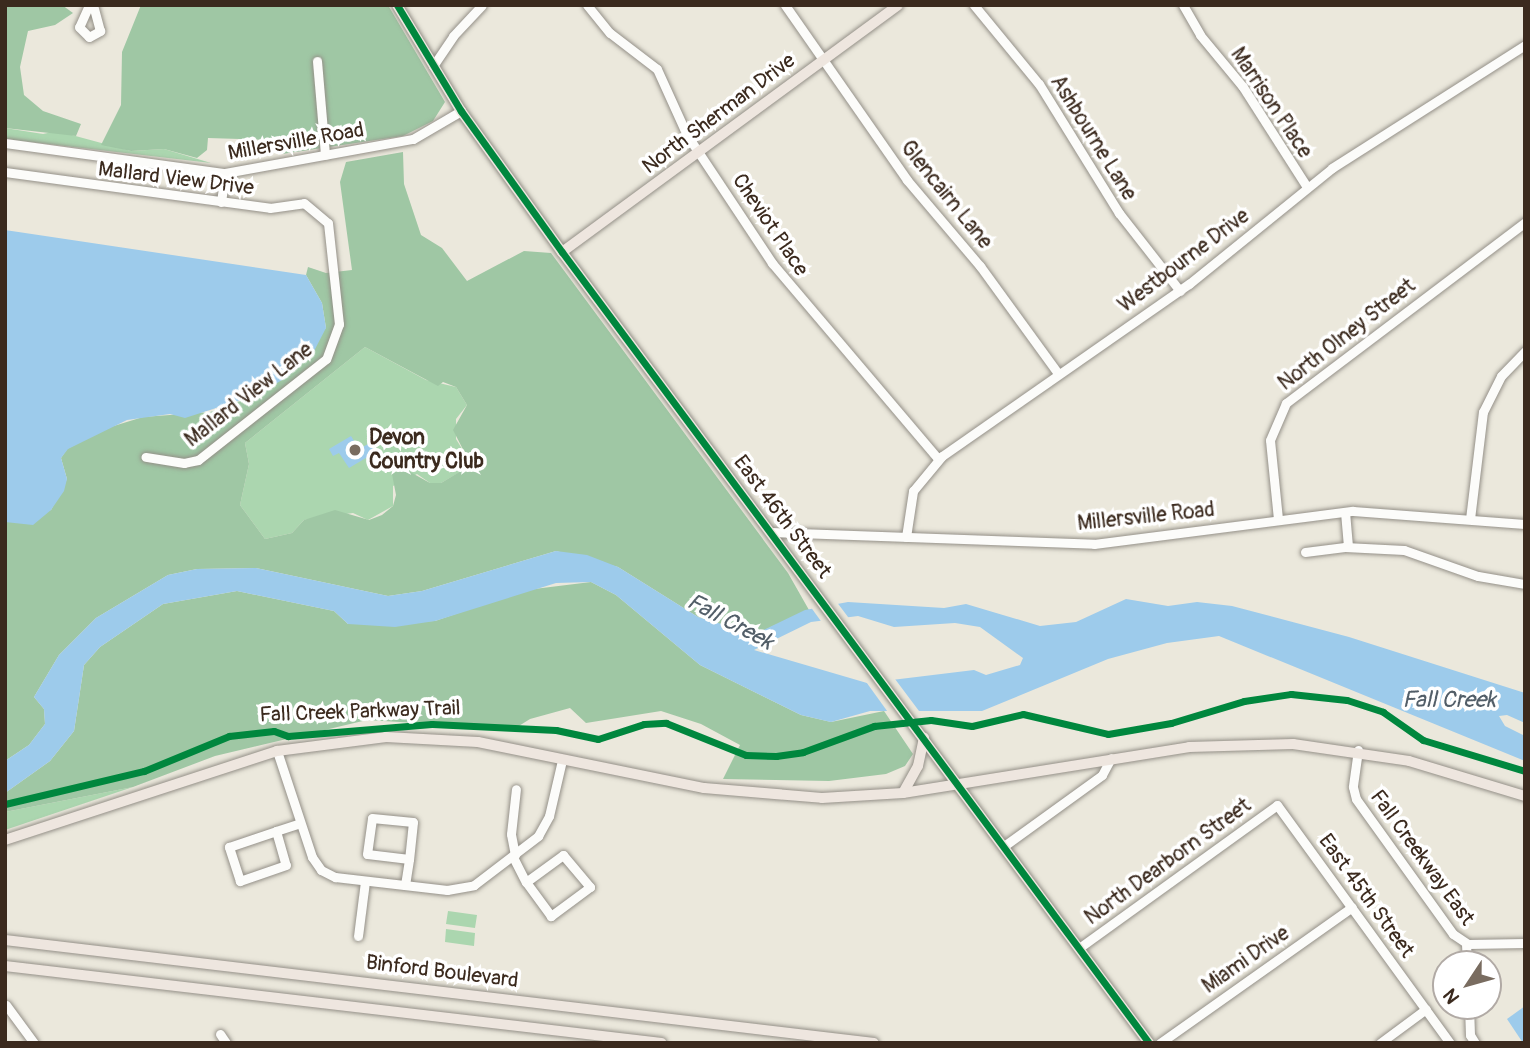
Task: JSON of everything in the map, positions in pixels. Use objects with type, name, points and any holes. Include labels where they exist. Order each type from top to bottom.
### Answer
[{"type":"main road","name":"East 46th Street","points":[[397,5],[461,111],[562,251],[959,784],[1079,948],[1139,1037],[1149,1043]]},
{"type":"main road","name":"North Sherman Drive","points":[[562,251],[898,5]]},
{"type":"main road","points":[[5,840],[277,751],[343,740],[412,737],[478,742],[562,760],[776,797],[904,793],[1111,758],[1241,743],[1359,750],[1426,765],[1525,796]]},
{"type":"main road","points":[[904,793],[918,766],[925,738]]},
{"type":"main road","name":"Binford Boulevard","points":[[5,940],[874,1043]]},
{"type":"main road","points":[[5,966],[662,1043]]},
{"type":"street","points":[[433,66],[453,36],[482,5]]},
{"type":"street","name":"Cheviot Place","points":[[587,5],[610,33],[657,69],[699,153],[787,284],[937,459]]},
{"type":"street","name":"Glencairn Lane","points":[[785,5],[826,59],[907,180],[980,266],[1056,372]]},
{"type":"street","name":"Ashbourne Lane","points":[[974,5],[1039,84],[1119,213],[1180,291]]},
{"type":"street","name":"Marrison Place","points":[[1183,5],[1243,87],[1307,187]]},
{"type":"street","name":"Westbourne Drive","points":[[906,537],[913,491],[937,459],[1056,372],[1180,291],[1307,187],[1525,45]]},
{"type":"street","points":[[317,61],[325,155]]},
{"type":"street","name":"Millersville Road","points":[[5,143],[225,173],[413,139],[461,111]]},
{"type":"street","name":"Mallard View Drive","points":[[5,172],[275,208],[304,203],[318,212],[331,229]]},
{"type":"street","points":[[221,202],[225,173]]},
{"type":"street","name":"North Olney Street","points":[[1278,519],[1270,447],[1274,422],[1286,403],[1525,222]]},
{"type":"street","name":"Mallard View Lane","points":[[145,457],[186,463],[198,460],[326,359],[340,324],[331,229]]},
{"type":"street","points":[[1470,519],[1483,412],[1497,382],[1525,351]]},
{"type":"street","points":[[1345,512],[1348,547]]},
{"type":"street","name":"Millersville Road","points":[[771,532],[1094,544],[1345,512],[1525,524]]},
{"type":"street","points":[[1305,551],[1348,547],[1418,553],[1478,576],[1525,584]]},
{"type":"street","name":"Fall Creekway East","points":[[1359,750],[1353,787],[1356,799],[1453,934],[1466,944]]},
{"type":"street","points":[[277,751],[312,858],[321,870],[365,881],[464,889],[514,856],[545,827],[562,760]]},
{"type":"street","points":[[1004,846],[1102,775],[1111,758]]},
{"type":"street","points":[[516,789],[511,834],[514,856],[526,882],[551,916],[590,887],[564,855],[526,882]]},
{"type":"street","name":"East 45th Street","points":[[1277,805],[1450,1043]]},
{"type":"street","name":"North Dearborn Street","points":[[1079,948],[1277,805]]},
{"type":"street","points":[[405,885],[409,859],[413,822],[372,818],[367,854],[409,859]]},
{"type":"street","points":[[276,831],[286,865],[240,881],[229,847],[276,831],[300,823]]},
{"type":"street","points":[[359,936],[365,881]]},
{"type":"street","name":"Miami Drive","points":[[1160,1043],[1352,906]]},
{"type":"street","points":[[1466,950],[1466,944],[1525,943]]},
{"type":"street","points":[[6,1005],[34,1043]]},
{"type":"street","points":[[1380,1043],[1426,1009]]},
{"type":"street","points":[[1469,1020],[1470,1035],[1475,1043]]},
{"type":"street","points":[[220,1034],[226,1043]]},
{"type":"green space","points":[[5,5],[62,5],[73,13],[55,25],[28,31],[20,67],[24,95],[43,111],[81,124],[76,136],[5,128]]},
{"type":"green space","points":[[141,5],[388,5],[445,102],[433,121],[403,136],[282,154],[270,140],[208,138],[207,150],[197,158],[164,149],[131,151],[101,145],[121,105],[122,52]]},
{"type":"green space","points":[[5,128],[43,134],[57,131],[131,151],[164,149],[211,163],[5,139]]},
{"type":"green space","points":[[403,152],[404,184],[421,235],[442,248],[467,281],[524,251],[551,253],[788,573],[809,610],[755,634],[732,630],[698,617],[618,567],[556,551],[422,591],[388,596],[256,568],[197,569],[168,575],[96,618],[59,655],[34,697],[44,709],[45,724],[29,745],[5,761],[5,522],[51,510],[67,479],[61,458],[67,449],[104,429],[143,417],[210,412],[257,395],[326,328],[322,303],[306,275],[308,267],[326,273],[352,270],[340,182],[346,162]],"holes":[[[365,347],[438,386],[443,382],[456,387],[467,405],[453,430],[471,465],[441,483],[430,483],[403,468],[392,474],[396,495],[393,506],[382,515],[369,520],[335,510],[304,520],[292,533],[265,539],[240,505],[249,464],[245,443]]]},
{"type":"green space","name":"Devon Country Club","points":[[365,347],[426,380],[456,387],[467,405],[456,419],[456,439],[472,465],[441,483],[430,483],[417,474],[393,486],[393,506],[368,520],[353,513],[304,520],[292,533],[265,539],[240,505],[249,464],[245,443]]},
{"type":"green space","points":[[591,582],[616,595],[700,665],[801,715],[831,722],[884,711],[913,754],[905,766],[886,774],[829,781],[723,779],[740,745],[701,724],[661,711],[586,723],[570,708],[530,719],[514,729],[367,720],[215,756],[133,787],[5,812],[5,793],[50,761],[74,731],[84,665],[100,647],[163,604],[237,591],[334,611],[348,624],[435,621],[526,590]]},
{"type":"green space","points":[[133,787],[5,830],[5,812]]},
{"type":"green space","points":[[448,911],[477,915],[475,928],[446,924]]},
{"type":"green space","points":[[446,929],[475,933],[474,946],[445,942]]},
{"type":"water","points":[[5,230],[306,275],[322,303],[326,328],[313,353],[287,377],[257,395],[185,418],[170,414],[127,420],[68,449],[61,458],[67,479],[64,491],[51,510],[33,525],[5,522]]},
{"type":"water","points":[[351,436],[359,449],[370,443],[376,452],[349,468],[339,453],[333,456],[329,449]]},
{"type":"water","name":"Fall Creek","points":[[556,551],[587,555],[618,567],[698,617],[755,634],[805,610],[848,602],[944,608],[966,604],[1040,626],[1076,622],[1126,599],[1168,606],[1197,602],[1232,606],[1349,637],[1525,693],[1525,723],[1507,715],[1499,716],[1505,726],[1525,736],[1525,761],[1219,636],[1167,643],[1108,659],[982,711],[870,711],[831,722],[801,715],[700,665],[616,595],[591,582],[556,583],[435,621],[395,627],[348,624],[334,611],[237,591],[163,604],[100,647],[84,665],[74,731],[50,761],[5,793],[5,761],[29,745],[45,724],[44,709],[34,697],[59,655],[96,618],[168,575],[197,569],[256,568],[388,596],[422,591]],"holes":[[[858,616],[894,627],[955,623],[980,627],[1023,658],[1020,665],[986,675],[974,670],[867,683],[754,650],[811,622]]]},
{"type":"water","points":[[1525,1006],[1525,1043],[1523,1043],[1507,1019]]},
{"type":"pier","points":[[836,601],[851,621],[823,624],[810,606]]},
{"type":"pier","points":[[892,675],[922,715],[890,715],[864,679]]},
{"type":"cycle path","points":[[397,5],[461,111],[562,252],[1149,1043]]},
{"type":"cycle path","name":"Fall Creek Parkway Trail","points":[[5,804],[144,771],[229,736],[274,731],[288,736],[432,724],[556,730],[598,739],[644,724],[666,723],[746,755],[776,756],[803,752],[874,726],[931,720],[972,726],[1023,714],[1108,734],[1171,723],[1244,701],[1291,694],[1347,700],[1383,712],[1423,740],[1525,771]]},
{"type":"place","name":"Devon Country Club","points":[[355,450]]}]
